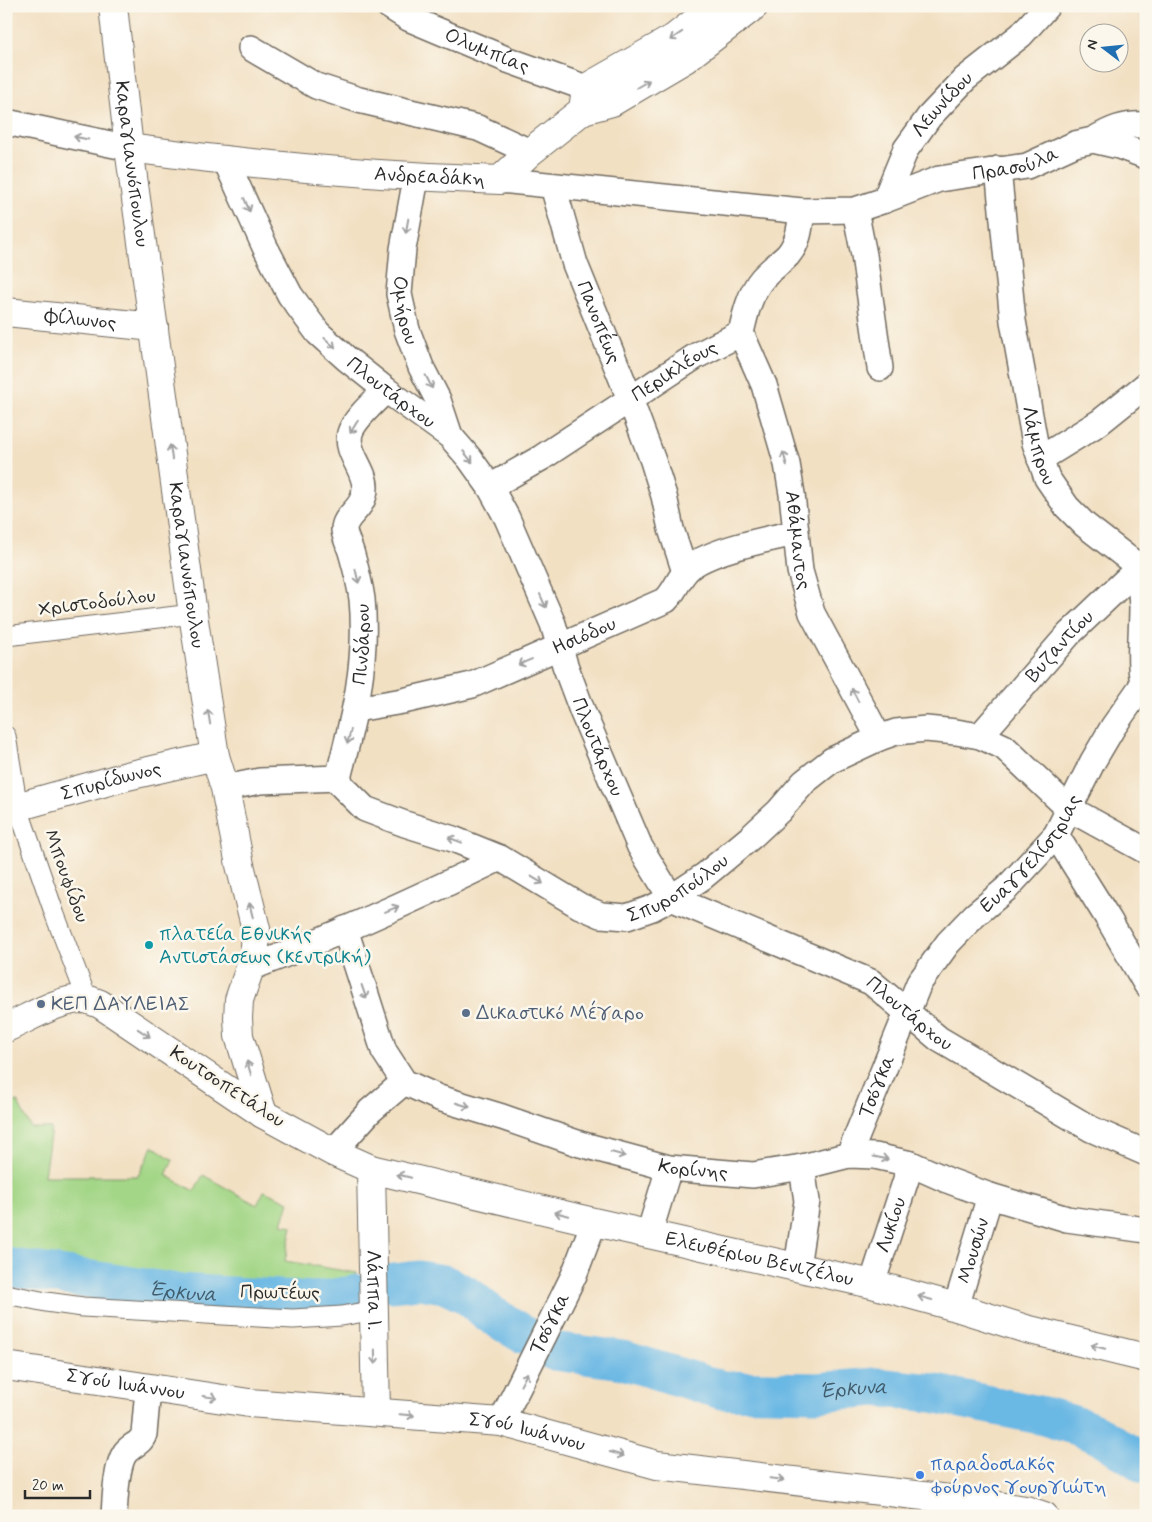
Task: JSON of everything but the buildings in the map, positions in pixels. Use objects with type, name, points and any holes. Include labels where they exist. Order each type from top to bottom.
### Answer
[{"type":"main road","name":"Καραγιαννόπουλου","points":[[113,6],[129,148],[193,614],[215,756],[225,788],[240,865],[256,929],[255,947],[239,1000],[238,1018],[239,1036],[264,1114]]},
{"type":"main road","points":[[500,180],[584,99],[674,38],[733,10]]},
{"type":"main road","points":[[584,99],[612,102],[685,59],[733,10]]},
{"type":"main road","name":"Ανδρεαδάκη","points":[[129,148],[226,161],[416,178],[500,180]]},
{"type":"main road","name":"Φίλωνος","points":[[6,312],[154,327]]},
{"type":"main road","name":"Σπυρίδωνος","points":[[12,809],[127,776],[215,756]]},
{"type":"main road","points":[[6,1028],[63,1002],[87,999]]},
{"type":"main road","name":"Κουτσοπετάλου","points":[[87,999],[100,1004],[264,1114],[333,1152],[371,1169]]},
{"type":"main road","name":"Ελευθέριου Βενιζέλου","points":[[371,1169],[594,1222],[872,1284],[1026,1329],[1146,1358]]},
{"type":"main road","name":"Λάππα Ι.","points":[[371,1169],[376,1412]]},
{"type":"main road","name":"Σγού Ιωάννου","points":[[6,1366],[249,1403],[501,1422],[657,1465],[860,1488],[1032,1514]]},
{"type":"street","name":"Ολυμπίας","points":[[389,6],[408,18],[508,60],[584,99]]},
{"type":"street","name":"Λεωνίδου","points":[[885,200],[906,149],[929,117],[965,79],[1021,35],[1047,6]]},
{"type":"street","points":[[251,48],[316,86],[359,100],[478,128],[530,152]]},
{"type":"street","name":"Ανδρεαδάκη","points":[[6,122],[129,148]]},
{"type":"street","points":[[1093,140],[1114,128],[1146,124]]},
{"type":"street","name":"Πρασούλα","points":[[885,200],[939,180],[998,169],[1027,166],[1075,144],[1093,140],[1120,146],[1146,156]]},
{"type":"street","name":"Πλουτάρχου","points":[[226,161],[265,247],[290,295],[318,333],[386,390],[450,436],[470,459],[490,487],[507,518],[553,624],[583,713],[640,847],[671,898],[871,982],[906,1015],[939,1039],[982,1066],[1091,1129],[1146,1153]]},
{"type":"street","name":"Λάμπρου","points":[[998,169],[1013,321],[1034,443],[1047,478],[1067,507],[1085,525],[1143,564]]},
{"type":"street","name":"Ομήρου","points":[[416,178],[403,249],[399,294],[407,330],[421,367],[438,400],[450,436]]},
{"type":"street","name":"Ανδρεαδάκη","points":[[500,180],[802,211],[855,210]]},
{"type":"street","name":"Πανοπέως","points":[[553,186],[575,264],[630,398],[656,470],[671,529],[685,572]]},
{"type":"street","points":[[880,368],[864,255],[855,210],[885,200]]},
{"type":"street","name":"Περικλέους","points":[[490,487],[541,458],[696,356],[741,333],[752,295],[762,280],[789,254],[796,243],[802,211]]},
{"type":"street","name":"Αθάμαντος","points":[[741,333],[764,385],[786,464],[792,494],[800,571],[812,613],[879,738]]},
{"type":"street","points":[[1040,459],[1100,422],[1146,384]]},
{"type":"street","name":"Πινδάρου","points":[[338,778],[356,709],[364,644],[362,607],[352,556],[344,530],[346,521],[361,504],[365,484],[349,445],[350,434],[354,424],[386,390]]},
{"type":"street","name":"Ησιόδου","points":[[356,709],[404,701],[472,685],[666,600],[676,588],[685,572],[698,561],[760,541],[796,533]]},
{"type":"street","points":[[1143,564],[1140,656],[1145,687]]},
{"type":"street","name":"Βυζαντίου","points":[[980,736],[1069,634],[1143,564]]},
{"type":"street","name":"Χριστοδούλου","points":[[6,636],[193,614]]},
{"type":"street","name":"Ευαγγελίστριας","points":[[906,1015],[919,984],[948,943],[975,915],[1006,890],[1056,835],[1068,808],[1113,727],[1145,687]]},
{"type":"street","name":"Σπυροπούλου","points":[[338,778],[342,786],[365,809],[453,839],[500,858],[580,906],[601,915],[627,917],[652,908],[671,898],[704,876],[765,824],[804,782],[832,760],[896,732],[926,730],[956,732],[980,736],[1004,747],[1068,808],[1146,851]]},
{"type":"street","name":"Μπουφίδου","points":[[6,736],[12,809],[87,999]]},
{"type":"street","points":[[225,788],[260,781],[338,778]]},
{"type":"street","points":[[1056,835],[1146,984]]},
{"type":"street","points":[[250,968],[302,948],[412,900],[500,858]]},
{"type":"street","points":[[333,1152],[370,1112],[404,1082],[384,1051],[360,981],[345,929]]},
{"type":"street","name":"Τσόγκα","points":[[849,1155],[906,1015]]},
{"type":"street","name":"Κορίνης","points":[[404,1082],[440,1098],[580,1144],[669,1168],[753,1175],[802,1167],[849,1155],[875,1156],[911,1164],[990,1196],[1067,1219],[1146,1230]]},
{"type":"street","name":"Λυκίου","points":[[872,1284],[911,1164]]},
{"type":"street","points":[[797,1267],[808,1201],[802,1167]]},
{"type":"street","points":[[649,1234],[669,1168]]},
{"type":"street","name":"Μουσών","points":[[956,1307],[990,1196]]},
{"type":"street","name":"Τσόγκα","points":[[501,1422],[574,1275],[594,1222]]},
{"type":"street","name":"Πρωτέως","points":[[6,1294],[83,1307],[293,1319],[342,1316],[375,1310]]},
{"type":"street","points":[[114,1516],[117,1480],[123,1456],[126,1451],[143,1438],[148,1389]]},
{"type":"green space","points":[[17,1101],[31,1128],[51,1128],[44,1176],[138,1176],[153,1146],[173,1160],[166,1175],[194,1191],[203,1175],[257,1205],[264,1191],[289,1202],[282,1224],[292,1226],[285,1261],[357,1273],[356,1284],[313,1289],[269,1291],[225,1289],[181,1286],[6,1261],[6,1105]]},
{"type":"waterway","name":"Έρκυνα","points":[[6,1267],[178,1293],[315,1301],[359,1294]]},
{"type":"waterway","name":"Έρκυνα","points":[[393,1283],[419,1280],[444,1284],[467,1295],[490,1314],[523,1334]]},
{"type":"waterway","name":"Έρκυνα","points":[[553,1351],[623,1360],[722,1390],[817,1392],[876,1387],[932,1393],[1044,1416],[1080,1427],[1103,1437],[1146,1465]]},
{"type":"place","name":"πλατεία Εθνικής Αντιστάσεως (κεντρική)","points":[[149,945]]},
{"type":"place","name":"ΚΕΠ ΔΑΥΛΕΙΑΣ","points":[[41,1004]]},
{"type":"place","name":"Δικαστικό Μέγαρο","points":[[466,1013]]},
{"type":"place","name":"παραδοσιακός φούρνος γουργιώτη","points":[[920,1475]]}]
